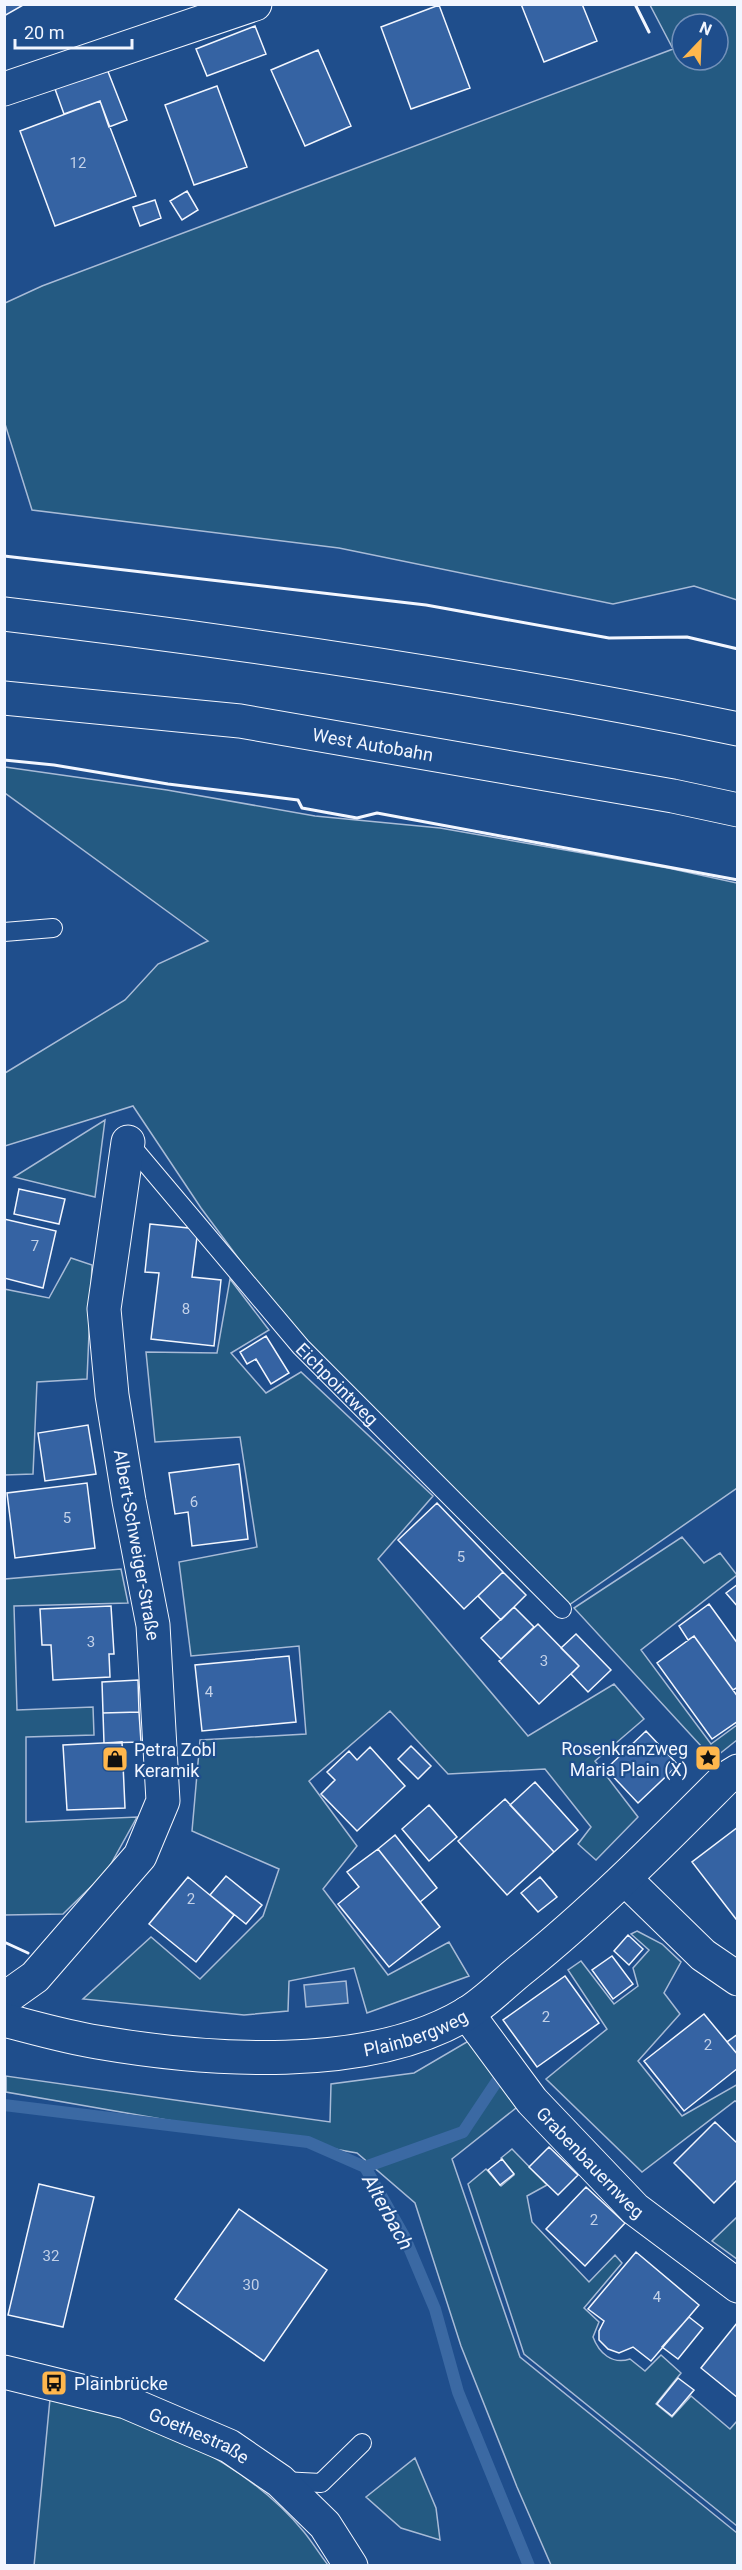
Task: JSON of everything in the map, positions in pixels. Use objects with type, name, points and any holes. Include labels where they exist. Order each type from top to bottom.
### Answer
[{"type":"main road","points":[[4,89],[255,4]]},
{"type":"main road","points":[[4,614],[243,643],[643,709],[738,729]]},
{"type":"main road","name":"West Autobahn","points":[[4,698],[240,721],[662,794],[738,810]]},
{"type":"main road","name":"Albert-Schweiger-Straße","points":[[4,1999],[35,1977],[140,1856],[163,1801],[153,1624],[129,1502],[112,1395],[104,1309],[128,1142]]},
{"type":"main road","name":"Plainbergweg","points":[[4,2020],[97,2042],[196,2054],[289,2058],[379,2047],[426,2034],[467,2013],[568,1932],[625,1879],[725,1779],[738,1771]]},
{"type":"main road","points":[[625,1879],[703,1955],[738,1979]]},
{"type":"main road","name":"Grabenbauernweg","points":[[467,2013],[532,2101],[635,2209],[738,2286]]},
{"type":"main road","name":"Goethestraße","points":[[4,2372],[126,2402],[229,2446],[280,2481],[325,2525],[351,2565]]},
{"type":"lane","points":[[4,932],[53,928]]},
{"type":"lane","name":"Eichpointweg","points":[[128,1142],[301,1347],[562,1609]]},
{"type":"lane","points":[[280,2481],[321,2483],[362,2443]]},
{"type":"shaded area","points":[[650,5],[737,5],[737,600],[694,586],[613,604],[339,548],[32,510],[5,424],[5,303],[42,286],[670,50],[670,72],[730,72],[730,12],[670,12],[670,43]]},
{"type":"shaded area","points":[[5,767],[167,790],[315,816],[440,828],[668,868],[737,883],[737,1488],[569,1605],[371,1407],[274,1306],[201,1208],[133,1106],[5,1146],[5,1073],[125,1000],[158,964],[208,941],[5,793]]},
{"type":"shaded area","points":[[105,1120],[95,1197],[14,1177]]},
{"type":"shaded area","points":[[71,1258],[92,1265],[87,1379],[37,1382],[33,1474],[5,1475],[4,1289],[49,1298]]},
{"type":"shaded area","points":[[230,1279],[269,1330],[231,1353],[266,1393],[301,1372],[433,1496],[378,1559],[528,1736],[614,1684],[644,1719],[595,1761],[638,1817],[596,1860],[578,1844],[591,1827],[545,1769],[448,1774],[390,1711],[309,1781],[357,1846],[323,1889],[388,1975],[449,1942],[469,1976],[367,2013],[354,1968],[289,1981],[288,2011],[244,2015],[83,1999],[151,1937],[200,1979],[263,1916],[279,1869],[192,1831],[200,1740],[306,1734],[299,1646],[191,1656],[179,1562],[257,1547],[240,1437],[155,1442],[146,1352],[217,1353]]},
{"type":"shaded area","points":[[682,1537],[704,1563],[720,1553],[737,1575],[641,1650],[711,1744],[737,1725],[737,1740],[713,1759],[574,1608]]},
{"type":"shaded area","points":[[121,1569],[128,1603],[14,1606],[17,1710],[93,1707],[94,1735],[26,1737],[26,1822],[137,1817],[107,1871],[63,1914],[5,1915],[5,1579]]},
{"type":"shaded area","points":[[637,1931],[662,1944],[681,1962],[664,1993],[680,2014],[638,2061],[682,2116],[738,2084],[737,2102],[735,2101],[642,2172],[546,2079],[607,2029],[568,1970],[581,1961],[614,2004],[638,1986],[633,1968],[649,1950],[631,1934]]},
{"type":"shaded area","points":[[346,1981],[348,2003],[306,2007],[304,1985]]},
{"type":"shaded area","points":[[477,2036],[526,2100],[452,2159],[520,2357],[737,2533],[737,2565],[551,2565],[461,2346],[415,2203],[357,2153],[6,2092],[6,2076],[330,2122],[331,2084],[414,2073]]},
{"type":"shaded area","points":[[512,2149],[547,2185],[527,2196],[532,2222],[589,2282],[615,2255],[622,2263],[584,2308],[599,2322],[593,2337],[603,2353],[612,2359],[630,2359],[645,2371],[661,2355],[681,2373],[656,2404],[672,2417],[691,2396],[730,2429],[737,2421],[737,2526],[524,2354],[468,2184],[486,2169],[501,2186],[514,2175],[501,2158]]},
{"type":"shaded area","points":[[736,2218],[738,2219],[737,2259],[712,2241]]},
{"type":"shaded area","points":[[50,2399],[120,2417],[155,2429],[221,2462],[251,2482],[279,2505],[304,2532],[328,2565],[34,2566]]},
{"type":"shaded area","points":[[415,2458],[436,2508],[440,2540],[401,2528],[366,2497]]},
{"type":"building","points":[[4,4],[25,4],[4,16]]},
{"type":"building","points":[[521,4],[582,4],[597,41],[544,62]]},
{"type":"building","points":[[439,5],[470,88],[411,109],[381,27]]},
{"type":"building","points":[[255,26],[266,54],[207,76],[196,49]]},
{"type":"building","points":[[318,50],[351,126],[305,146],[271,70]]},
{"type":"building","points":[[107,69],[127,120],[109,127],[100,101],[64,114],[55,89]]},
{"type":"building","points":[[217,86],[247,167],[194,185],[165,105]]},
{"type":"building","points":[[100,101],[136,196],[55,226],[20,131]]},
{"type":"building","points":[[187,191],[198,210],[182,220],[170,201]]},
{"type":"building","points":[[155,200],[161,218],[140,226],[133,207]]},
{"type":"building","points":[[19,1189],[65,1199],[59,1224],[14,1214]]},
{"type":"building","points":[[4,1219],[56,1231],[43,1288],[4,1278]]},
{"type":"building","points":[[150,1224],[198,1229],[192,1277],[221,1280],[214,1346],[151,1339],[159,1273],[145,1272]]},
{"type":"building","points":[[266,1336],[289,1373],[271,1384],[256,1359],[247,1364],[240,1352]]},
{"type":"building","points":[[88,1425],[96,1474],[45,1481],[38,1433]]},
{"type":"building","points":[[239,1464],[248,1539],[192,1546],[188,1512],[175,1514],[169,1473]]},
{"type":"building","points":[[87,1483],[95,1548],[15,1558],[7,1493]]},
{"type":"building","points":[[437,1503],[503,1572],[464,1609],[398,1540]]},
{"type":"building","points":[[503,1572],[526,1595],[501,1620],[478,1596]]},
{"type":"building","points":[[738,1584],[738,1607],[726,1593]]},
{"type":"building","points":[[709,1604],[738,1644],[738,1687],[733,1690],[694,1636],[688,1640],[679,1626]]},
{"type":"building","points":[[111,1606],[114,1654],[109,1654],[110,1677],[53,1680],[51,1645],[42,1645],[40,1609]]},
{"type":"building","points":[[514,1607],[534,1627],[501,1659],[481,1638]]},
{"type":"building","points":[[538,1624],[579,1666],[539,1704],[499,1661]]},
{"type":"building","points":[[576,1634],[611,1670],[588,1692],[571,1674],[579,1666],[561,1648]]},
{"type":"building","points":[[694,1636],[738,1697],[738,1721],[712,1739],[657,1663]]},
{"type":"building","points":[[289,1656],[296,1722],[202,1731],[195,1665]]},
{"type":"building","points":[[138,1680],[139,1712],[103,1713],[102,1682]]},
{"type":"building","points":[[139,1712],[141,1742],[104,1743],[103,1713]]},
{"type":"building","points":[[646,1731],[678,1765],[638,1803],[606,1769]]},
{"type":"building","points":[[122,1742],[125,1808],[67,1810],[63,1745]]},
{"type":"building","points":[[411,1746],[431,1766],[418,1779],[398,1759]]},
{"type":"building","points":[[370,1747],[405,1786],[357,1831],[321,1794],[335,1780],[327,1772],[349,1751],[357,1760]]},
{"type":"building","points":[[535,1782],[578,1830],[554,1852],[510,1805]]},
{"type":"building","points":[[505,1799],[554,1852],[507,1895],[458,1841]]},
{"type":"building","points":[[429,1805],[457,1837],[429,1861],[402,1829]]},
{"type":"building","points":[[738,1827],[738,1918],[736,1919],[692,1862]]},
{"type":"building","points":[[395,1835],[437,1888],[420,1902],[378,1849]]},
{"type":"building","points":[[378,1849],[440,1927],[389,1967],[338,1904],[359,1887],[347,1872]]},
{"type":"building","points":[[226,1876],[262,1905],[246,1924],[210,1895]]},
{"type":"building","points":[[188,1877],[234,1915],[196,1962],[149,1924]]},
{"type":"building","points":[[540,1877],[557,1897],[538,1912],[521,1893]]},
{"type":"building","points":[[628,1935],[643,1949],[629,1965],[614,1951]]},
{"type":"building","points":[[612,1956],[633,1984],[613,1999],[592,1970]]},
{"type":"building","points":[[565,1976],[599,2023],[537,2067],[503,2020]]},
{"type":"building","points":[[704,2014],[738,2055],[738,2068],[684,2111],[644,2061]]},
{"type":"building","points":[[738,2034],[738,2055],[727,2042]]},
{"type":"building","points":[[715,2122],[738,2144],[738,2179],[714,2203],[674,2163]]},
{"type":"building","points":[[549,2147],[578,2175],[558,2195],[529,2167]]},
{"type":"building","points":[[502,2159],[514,2174],[500,2185],[488,2170]]},
{"type":"building","points":[[39,2184],[94,2197],[63,2327],[8,2315]]},
{"type":"building","points":[[586,2187],[625,2223],[585,2266],[546,2229]]},
{"type":"building","points":[[239,2209],[327,2270],[264,2361],[175,2299]]},
{"type":"building","points":[[636,2252],[699,2305],[651,2361],[633,2347],[619,2353],[608,2349],[599,2340],[599,2331],[604,2321],[588,2309]]},
{"type":"building","points":[[689,2317],[703,2328],[678,2359],[662,2347]]},
{"type":"building","points":[[738,2323],[738,2398],[701,2368]]},
{"type":"building","points":[[678,2378],[694,2390],[672,2416],[657,2404]]},
{"type":"waterway","points":[[365,2167],[463,2132],[499,2078]]},
{"type":"waterway","name":"Alterbach","points":[[4,2105],[308,2142],[365,2167],[405,2238],[435,2309],[458,2392],[529,2566]]},
{"type":"wall","points":[[635,4],[649,32]]},
{"type":"wall","points":[[4,556],[426,605],[609,638],[687,637],[738,649]]},
{"type":"wall","points":[[4,760],[298,800],[302,808],[357,818],[377,813],[738,880]]},
{"type":"wall","points":[[4,1942],[28,1953]]},
{"type":"place","name":"Rosenkranzweg Maria Plain (X)","points":[[708,1758]]},
{"type":"place","name":"Petra Zobl Keramik","points":[[115,1759]]},
{"type":"place","name":"Plainbrücke","points":[[54,2383]]}]
